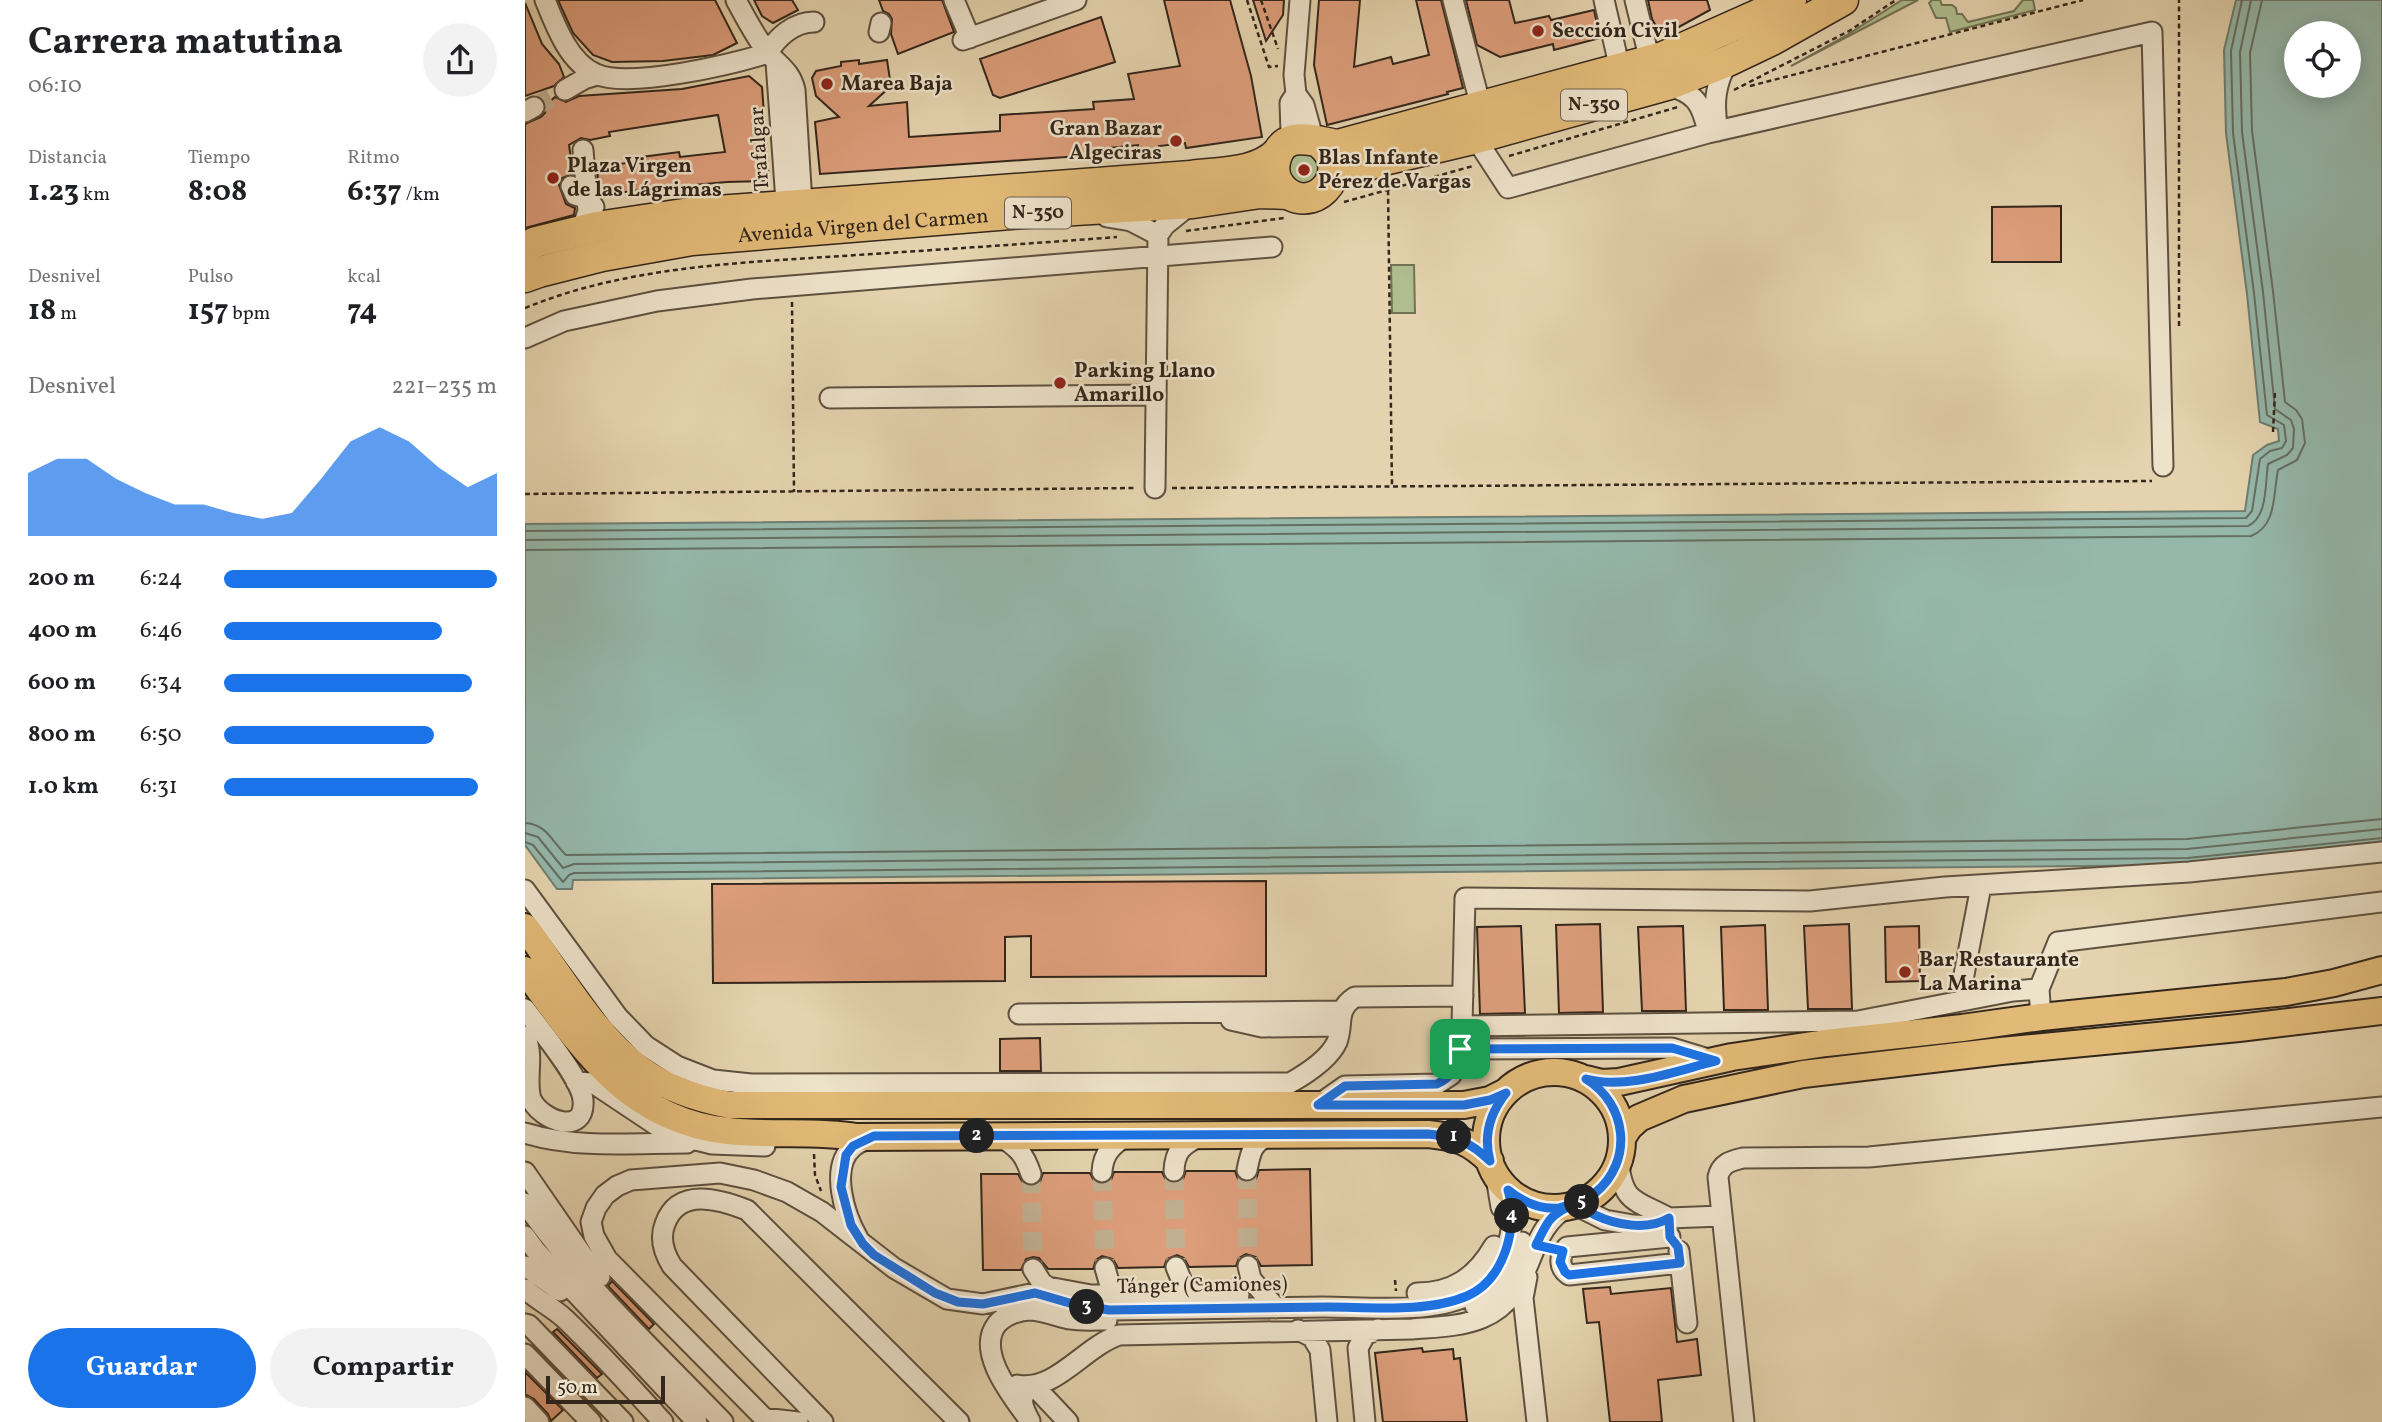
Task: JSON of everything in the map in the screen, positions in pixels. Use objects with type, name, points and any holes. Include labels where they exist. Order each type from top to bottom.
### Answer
[{"type":"highway","name":"N-350","points":[[1288,194],[1311,198],[1324,190],[1332,177],[1380,161],[1469,140],[1657,73],[1791,0]]},
{"type":"highway","name":"N-350","points":[[1281,149],[1297,139],[1338,145],[1620,69],[1657,73],[1728,61],[1843,0]]},
{"type":"highway","points":[[1318,142],[1326,148],[1333,162],[1332,177]]},
{"type":"highway","name":"Avenida Virgen del Carmen","points":[[525,277],[626,250],[789,225],[1252,168],[1272,159],[1281,149]]},
{"type":"highway","points":[[1281,149],[1275,159],[1274,175],[1288,194]]},
{"type":"highway","name":"Avenida Virgen del Carmen","points":[[525,247],[572,233],[690,213],[789,225],[1075,211],[1193,203],[1259,193],[1288,194]]},
{"type":"main road","points":[[525,927],[605,1035],[624,1055],[640,1069],[664,1083],[705,1100],[751,1106],[1464,1105],[1490,1100],[1506,1093],[1526,1078],[1550,1072],[1574,1074],[1596,1085],[1612,1103],[1617,1114],[1620,1149]]},
{"type":"main road","points":[[525,970],[580,1045],[609,1076],[636,1098],[684,1122],[729,1132],[831,1133],[865,1137],[1203,1134],[1451,1136],[1469,1143],[1503,1180],[1538,1207],[1550,1208],[1572,1205],[1596,1193],[1614,1170],[1629,1127],[1639,1118],[1684,1099],[1803,1074],[2382,1011]]},
{"type":"main road","points":[[1586,1079],[1602,1083],[1619,1082],[1716,1061],[1826,1043],[2041,1017],[2286,992],[2382,970]]},
{"type":"main road","points":[[1503,1180],[1487,1150],[1492,1113],[1506,1093]]},
{"type":"street","points":[[545,0],[560,37],[582,64],[597,75]]},
{"type":"street","name":"Trafalgar","points":[[736,0],[753,32],[772,58],[792,76],[795,90],[789,225]]},
{"type":"street","points":[[954,0],[966,39],[1076,0]]},
{"type":"street","points":[[1300,0],[1289,65],[1296,94],[1304,105],[1311,130],[1318,142]]},
{"type":"street","points":[[1453,0],[1481,107]]},
{"type":"street","points":[[1604,0],[1620,69]]},
{"type":"street","points":[[1635,0],[1657,73],[1692,96],[1713,132]]},
{"type":"street","points":[[565,90],[583,79],[597,75],[644,78],[772,58],[780,37],[810,17]]},
{"type":"street","points":[[1469,140],[1480,145],[1508,188],[1713,132],[2152,32],[2157,473]]},
{"type":"street","points":[[1713,132],[1714,96],[1718,78],[1728,61]]},
{"type":"street","points":[[1281,149],[1291,131],[1290,103],[1296,94]]},
{"type":"street","points":[[572,233],[584,223],[588,200],[583,150]]},
{"type":"street","points":[[571,186],[575,195],[588,200],[603,216],[623,223]]},
{"type":"street","points":[[1155,488],[1158,234],[1193,203]]},
{"type":"street","points":[[1075,211],[1131,221],[1158,234]]},
{"type":"street","points":[[525,338],[564,321],[657,301],[785,286],[1272,247]]},
{"type":"street","points":[[830,398],[1156,395]]},
{"type":"street","points":[[1318,1105],[1345,1086],[1437,1084],[1456,1068],[1462,1026],[1465,898],[1810,901],[1945,887],[2189,872],[2382,852]]},
{"type":"street","points":[[1962,985],[1981,886]]},
{"type":"street","points":[[525,890],[618,1017],[637,1037],[677,1066],[713,1080],[751,1084],[1290,1083],[1329,1054],[1337,1041],[1340,1019],[1348,1002],[1355,997],[1462,996]]},
{"type":"street","points":[[2041,1017],[2039,989],[2058,942],[2382,902]]},
{"type":"street","points":[[1462,1026],[1858,1021],[2013,991],[2039,989]]},
{"type":"street","points":[[525,1009],[576,1082],[583,1100],[582,1110],[576,1119],[561,1122],[543,1114],[530,1098],[530,1048],[525,1036]]},
{"type":"street","points":[[1019,1014],[1214,1012],[1340,1019]]},
{"type":"street","points":[[1460,1049],[1672,1048],[1716,1061]]},
{"type":"street","points":[[576,1082],[583,1080],[593,1083],[622,1105],[684,1138],[712,1144]]},
{"type":"street","points":[[1744,1422],[1721,1216],[1719,1171],[1726,1163],[1743,1158],[1869,1157],[2382,1107]]},
{"type":"street","points":[[525,1133],[560,1141],[597,1144],[830,1145],[865,1137]]},
{"type":"street","points":[[1174,1171],[1177,1154],[1185,1144],[1203,1134]]},
{"type":"street","points":[[1102,1172],[1103,1160],[1112,1146],[1128,1135]]},
{"type":"street","points":[[1247,1170],[1254,1145],[1272,1135]]},
{"type":"street","points":[[1000,1136],[1021,1152],[1031,1174],[1032,1151],[1051,1136]]},
{"type":"street","points":[[863,1244],[851,1225],[841,1187],[846,1155],[865,1137]]},
{"type":"street","points":[[1620,1149],[1621,1182],[1626,1192],[1633,1201],[1669,1228],[1678,1247],[1687,1323]]},
{"type":"street","points":[[525,1172],[590,1266],[680,1362],[698,1396]]},
{"type":"street","name":"Tánger (Camiones)","points":[[765,1420],[607,1259],[594,1236],[591,1222],[605,1195],[617,1186],[631,1180],[720,1173],[754,1180],[787,1192],[822,1212],[894,1268],[947,1299],[983,1304],[1035,1293],[1081,1306],[1109,1310],[1270,1302]]},
{"type":"street","points":[[1008,1298],[1028,1284],[1033,1269],[1042,1283],[1065,1291],[1091,1295],[1194,1294],[1270,1302],[1430,1293],[1457,1285],[1483,1265],[1494,1246],[1501,1214],[1503,1180]]},
{"type":"street","points":[[1030,1421],[992,1360],[990,1339],[1000,1321],[1018,1312],[1033,1310],[1069,1319],[1096,1320],[1397,1319],[1464,1310],[1492,1296],[1503,1284],[1522,1242],[1524,1227],[1521,1206],[1503,1180]]},
{"type":"street","points":[[823,1422],[672,1266],[665,1255],[663,1228],[668,1216],[681,1202],[722,1200],[747,1210],[959,1422]]},
{"type":"street","points":[[525,1202],[555,1245],[723,1422]]},
{"type":"street","points":[[1537,1422],[1524,1298],[1529,1266],[1536,1245],[1550,1219],[1572,1205],[1605,1220],[1669,1228]]},
{"type":"street","points":[[1680,1263],[1569,1275],[1560,1262],[1567,1247],[1721,1216]]},
{"type":"street","points":[[525,1222],[550,1258],[650,1364],[658,1381]]},
{"type":"street","points":[[525,1236],[536,1251],[697,1422]]},
{"type":"street","points":[[1536,1245],[1563,1251]]},
{"type":"street","points":[[525,1251],[637,1370],[658,1381]]},
{"type":"street","points":[[525,1266],[560,1291]]},
{"type":"street","points":[[1248,1266],[1251,1279],[1270,1302]]},
{"type":"street","points":[[1030,1421],[1022,1402],[1024,1392],[1053,1379],[1093,1348],[1119,1335],[1450,1326],[1482,1318],[1495,1311],[1514,1294],[1529,1266]]},
{"type":"street","points":[[1176,1267],[1183,1284],[1194,1294]]},
{"type":"street","points":[[1105,1268],[1111,1289],[1117,1296]]},
{"type":"street","points":[[1035,1293],[1065,1291]]},
{"type":"street","points":[[530,1294],[547,1316],[652,1422]]},
{"type":"street","points":[[530,1294],[577,1330],[663,1422]]},
{"type":"street","points":[[525,1324],[529,1325],[622,1422]]},
{"type":"street","points":[[1365,1422],[1358,1348],[1365,1335],[1378,1329]]},
{"type":"street","points":[[1299,1330],[1312,1337],[1319,1346],[1327,1422]]},
{"type":"street","points":[[525,1339],[605,1422]]},
{"type":"street","points":[[525,1354],[591,1422]]},
{"type":"street","points":[[1003,1379],[1018,1386],[1032,1387],[1068,1422]]},
{"type":"street","points":[[525,1407],[539,1422]]},
{"type":"street","points":[[765,1420],[798,1422]]},
{"type":"path","points":[[1247,0],[1269,67],[1289,65],[1261,0]]},
{"type":"path","points":[[1743,87],[2083,0]]},
{"type":"path","points":[[2179,0],[2179,330]]},
{"type":"path","points":[[1380,161],[1388,189],[1392,488]]},
{"type":"path","points":[[781,266],[789,225]]},
{"type":"path","points":[[785,286],[792,302],[794,492]]},
{"type":"path","points":[[2273,432],[2275,392]]},
{"type":"path","points":[[525,494],[1392,488],[2157,473]]},
{"type":"green space","points":[[1902,0],[1918,0],[1791,66],[1847,35]]},
{"type":"green space","points":[[1932,0],[1940,0],[1942,5],[1952,5],[1957,14],[1962,14],[1968,22],[2014,11],[2023,0],[2033,0],[2035,10],[1950,32],[1946,18],[1936,18],[1929,3]]},
{"type":"green space","points":[[1304,153],[1315,158],[1320,169],[1315,180],[1304,185],[1293,180],[1288,169],[1293,158]]},
{"type":"green space","points":[[1391,265],[1414,265],[1415,313],[1392,313]]},
{"type":"water","points":[[2236,0],[2382,0],[2382,845],[2188,865],[573,880],[572,889],[557,889],[525,845],[525,524],[2245,511],[2253,455],[2267,445],[2279,441],[2278,429],[2260,422],[2226,133],[2224,50]]},
{"type":"building","points":[[558,0],[715,0],[737,43],[713,55],[663,61],[612,62],[593,55],[573,33]]},
{"type":"building","points":[[754,0],[792,0],[798,10],[773,23],[762,16]]},
{"type":"building","points":[[879,0],[942,0],[954,32],[898,54],[891,34],[892,19],[883,11]]},
{"type":"building","points":[[1164,0],[1230,0],[1251,76],[1262,137],[1186,148],[1185,143],[1138,151],[1138,145],[1109,148],[1109,154],[820,174],[815,122],[839,117],[816,96],[812,78],[816,71],[841,66],[841,62],[859,60],[859,64],[887,60],[891,86],[869,106],[907,102],[909,137],[1000,131],[1000,115],[1094,109],[1093,102],[1134,99],[1128,74],[1180,66]]},
{"type":"building","points":[[1253,0],[1284,0],[1283,15],[1266,41]]},
{"type":"building","points":[[1319,0],[1360,0],[1354,67],[1391,57],[1393,64],[1429,55],[1416,0],[1441,0],[1463,88],[1327,125],[1314,65]]},
{"type":"building","name":"Sección Civil","points":[[1466,0],[1509,0],[1515,23],[1549,16],[1551,20],[1594,10],[1600,38],[1554,50],[1553,44],[1500,57],[1477,45]]},
{"type":"building","points":[[1648,0],[1707,0],[1710,10],[1677,28],[1660,33],[1652,19]]},
{"type":"building","points":[[525,3],[542,44],[559,64],[564,77],[554,86],[525,96]]},
{"type":"building","points":[[1101,17],[1115,62],[1000,98],[993,95],[980,59]]},
{"type":"building","points":[[749,76],[762,87],[769,181],[727,182],[601,196],[597,167],[634,162],[634,158],[679,152],[680,157],[725,152],[718,115],[609,132],[610,136],[590,140],[581,138],[569,145],[573,174],[562,178],[559,185],[566,204],[575,208],[574,215],[525,228],[525,124],[541,117],[545,113],[546,105],[555,97],[566,102],[579,96],[682,89]]},
{"type":"building","points":[[2061,206],[2061,262],[1992,262],[1992,207]]},
{"type":"building","points":[[1266,881],[1266,976],[1031,977],[1031,936],[1005,937],[1005,981],[713,983],[712,884]]},
{"type":"building","points":[[1600,924],[1603,1012],[1559,1013],[1556,925]]},
{"type":"building","points":[[1849,924],[1852,1009],[1808,1009],[1804,926]]},
{"type":"building","points":[[1765,925],[1768,1010],[1724,1010],[1721,927]]},
{"type":"building","points":[[1521,926],[1525,1013],[1480,1014],[1477,927]]},
{"type":"building","points":[[1683,926],[1686,1011],[1642,1011],[1638,927]]},
{"type":"building","points":[[1919,926],[1920,981],[1886,982],[1885,927]]},
{"type":"building","points":[[1040,1038],[1041,1071],[1000,1071],[1000,1039]]},
{"type":"building","points":[[1310,1169],[1312,1265],[1261,1266],[1256,1257],[1246,1254],[1239,1258],[1236,1266],[1189,1267],[1184,1258],[1177,1255],[1167,1259],[1164,1267],[1118,1268],[1113,1259],[1102,1256],[1096,1260],[1093,1269],[1048,1269],[1039,1258],[1033,1257],[1026,1259],[1021,1270],[983,1270],[981,1174],[1018,1174],[1023,1183],[1030,1186],[1040,1182],[1043,1173],[1090,1173],[1094,1181],[1101,1184],[1111,1180],[1114,1172],[1162,1172],[1166,1180],[1173,1183],[1183,1179],[1186,1171],[1235,1171],[1238,1179],[1245,1182],[1256,1179],[1259,1170]]},
{"type":"building","points":[[612,1281],[654,1324],[649,1329],[608,1286]]},
{"type":"building","points":[[1610,1287],[1611,1294],[1671,1288],[1677,1342],[1697,1339],[1701,1375],[1658,1380],[1662,1422],[1610,1422],[1599,1322],[1587,1323],[1583,1289]]},
{"type":"building","points":[[557,1329],[602,1374],[597,1378],[553,1332]]},
{"type":"building","points":[[1422,1348],[1423,1352],[1453,1349],[1454,1359],[1460,1358],[1467,1422],[1383,1422],[1375,1353]]},
{"type":"building","points":[[525,1372],[563,1410],[551,1421],[534,1399],[525,1394]]},
{"type":"tunnel","points":[[534,107],[565,90]]},
{"type":"tunnel","points":[[1247,1170],[1248,1266]]},
{"type":"tunnel","points":[[1174,1171],[1176,1267]]},
{"type":"tunnel","points":[[1102,1172],[1105,1268]]},
{"type":"tunnel","points":[[1031,1174],[1033,1269]]},
{"type":"place","name":"Sección Civil","points":[[1538,31]]},
{"type":"place","name":"Marea Baja","points":[[827,84]]},
{"type":"place","name":"Gran Bazar Algeciras","points":[[1176,141]]},
{"type":"place","name":"Blas Infante Pérez de Vargas","points":[[1304,170]]},
{"type":"place","name":"Plaza Virgen de las Lágrimas","points":[[553,178]]},
{"type":"place","name":"Parking Llano Amarillo","points":[[1060,383]]},
{"type":"place","name":"Bar Restaurante La Marina","points":[[1905,972]]},
{"type":"route","points":[[1460,1049],[1456,1068],[1451,1075],[1437,1084],[1345,1086],[1318,1105],[1464,1105],[1490,1100],[1506,1093],[1492,1113],[1489,1125],[1487,1150],[1490,1161],[1469,1143],[1451,1136],[1428,1134],[874,1136],[853,1146],[846,1155],[842,1170],[843,1200],[851,1225],[874,1255],[935,1293],[947,1299],[971,1304],[1035,1293],[1090,1308],[1109,1310],[1396,1307],[1452,1301],[1469,1295],[1483,1285],[1505,1253],[1511,1233],[1512,1216],[1512,1201],[1508,1190],[1538,1207],[1560,1208],[1575,1205],[1605,1220],[1633,1225],[1656,1226],[1669,1218],[1670,1237],[1678,1247],[1680,1263],[1569,1275],[1560,1262],[1563,1251],[1536,1245],[1550,1219],[1560,1211],[1570,1206],[1575,1205],[1586,1200],[1606,1183],[1618,1159],[1622,1139],[1617,1114],[1605,1094],[1586,1079],[1602,1083],[1619,1082],[1716,1061],[1672,1048],[1460,1049]]}]
